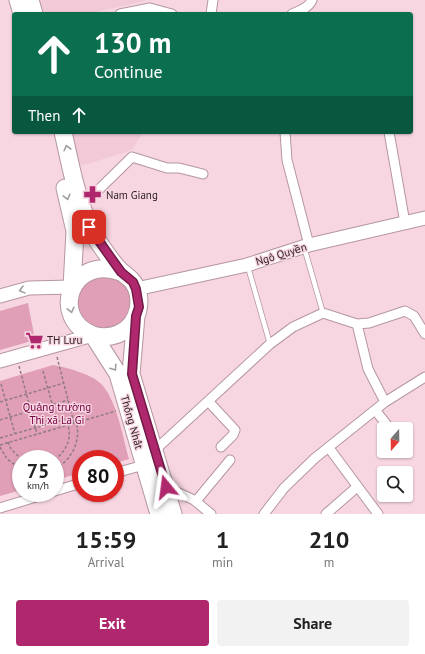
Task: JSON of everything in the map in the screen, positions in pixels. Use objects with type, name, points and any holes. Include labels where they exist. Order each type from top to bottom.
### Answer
[{"type":"highway","points":[[18,0],[21,12]]},
{"type":"highway","points":[[30,0],[33,12]]},
{"type":"highway","points":[[51,134],[75,232],[72,287],[69,298],[70,310],[75,321],[83,330],[93,335],[103,337],[118,334],[131,325],[136,316],[139,307],[136,289],[133,282],[121,272],[89,227],[81,207],[63,134]]},
{"type":"highway","points":[[72,287],[79,278],[88,271],[99,268],[110,268],[121,272]]},
{"type":"highway","name":"Thống Nhất","points":[[136,316],[132,374],[155,450],[159,489],[159,514]]},
{"type":"highway","name":"Thống Nhất","points":[[93,335],[118,374],[144,465],[173,514]]},
{"type":"street","points":[[211,12],[213,0]]},
{"type":"street","points":[[297,12],[306,8],[312,0]]},
{"type":"street","points":[[129,12],[155,4],[169,12]]},
{"type":"street","points":[[284,134],[288,160],[306,246]]},
{"type":"street","points":[[389,134],[405,224]]},
{"type":"street","points":[[81,207],[132,157],[167,168],[179,168],[203,174]]},
{"type":"street","name":"Ngô Quyền","points":[[136,289],[247,265],[306,246],[405,224],[425,218]]},
{"type":"street","points":[[0,296],[28,288],[72,287]]},
{"type":"street","points":[[155,450],[270,344],[293,327],[323,313],[357,324],[369,323],[405,311],[414,316],[425,334]]},
{"type":"street","points":[[357,324],[368,369],[386,402]]},
{"type":"street","points":[[0,361],[93,335]]},
{"type":"street","points":[[264,514],[284,488],[355,425],[376,411],[386,402],[425,377]]},
{"type":"street","points":[[208,401],[235,430],[233,435],[221,447]]},
{"type":"street","points":[[376,411],[385,422]]},
{"type":"street","points":[[329,448],[378,514]]},
{"type":"street","points":[[196,501],[230,460]]},
{"type":"street","points":[[124,471],[144,465]]},
{"type":"street","points":[[326,514],[357,487]]},
{"type":"street","points":[[159,489],[182,493],[196,501],[210,514]]},
{"type":"street","points":[[0,508],[20,502]]},
{"type":"lane","points":[[306,246],[323,313]]},
{"type":"lane","points":[[247,265],[270,344]]},
{"type":"path","points":[[54,345],[75,423],[77,437],[74,450],[64,462]]},
{"type":"path","points":[[16,356],[37,434]]},
{"type":"path","points":[[43,371],[57,421]]},
{"type":"path","points":[[0,402],[64,383]]},
{"type":"path","points":[[1,384],[15,434]]},
{"type":"path","points":[[0,420],[68,400]]},
{"type":"path","points":[[12,463],[7,459],[0,445],[127,407]]},
{"type":"path","points":[[0,438],[73,417]]},
{"type":"path","points":[[64,450],[68,443],[70,432],[68,425]]},
{"type":"path","points":[[8,442],[12,450]]},
{"type":"shaded area","points":[[39,0],[145,0],[96,12],[42,12]]},
{"type":"shaded area","points":[[70,134],[142,134],[132,150],[78,167]]},
{"type":"green space","points":[[98,274],[123,281],[131,295],[130,310],[124,320],[116,326],[106,328],[95,327],[86,323],[79,315],[77,298],[79,289],[84,282]]},
{"type":"green space","points":[[28,303],[35,340],[0,350],[0,311]]},
{"type":"green space","name":"Quảng trường Thị xã La Gi","points":[[53,365],[73,370],[93,378],[103,386],[112,401],[129,459],[124,460],[124,450],[72,450],[72,475],[64,478],[64,450],[12,450],[12,493],[0,496],[0,381]]},
{"type":"place","name":"Nam Giang","points":[[93,195]]},
{"type":"place","name":"TH Lưu","points":[[34,340]]},
{"type":"route","points":[[89,227],[121,272],[133,282],[139,298],[139,307],[136,316],[132,374],[166,487]]}]
